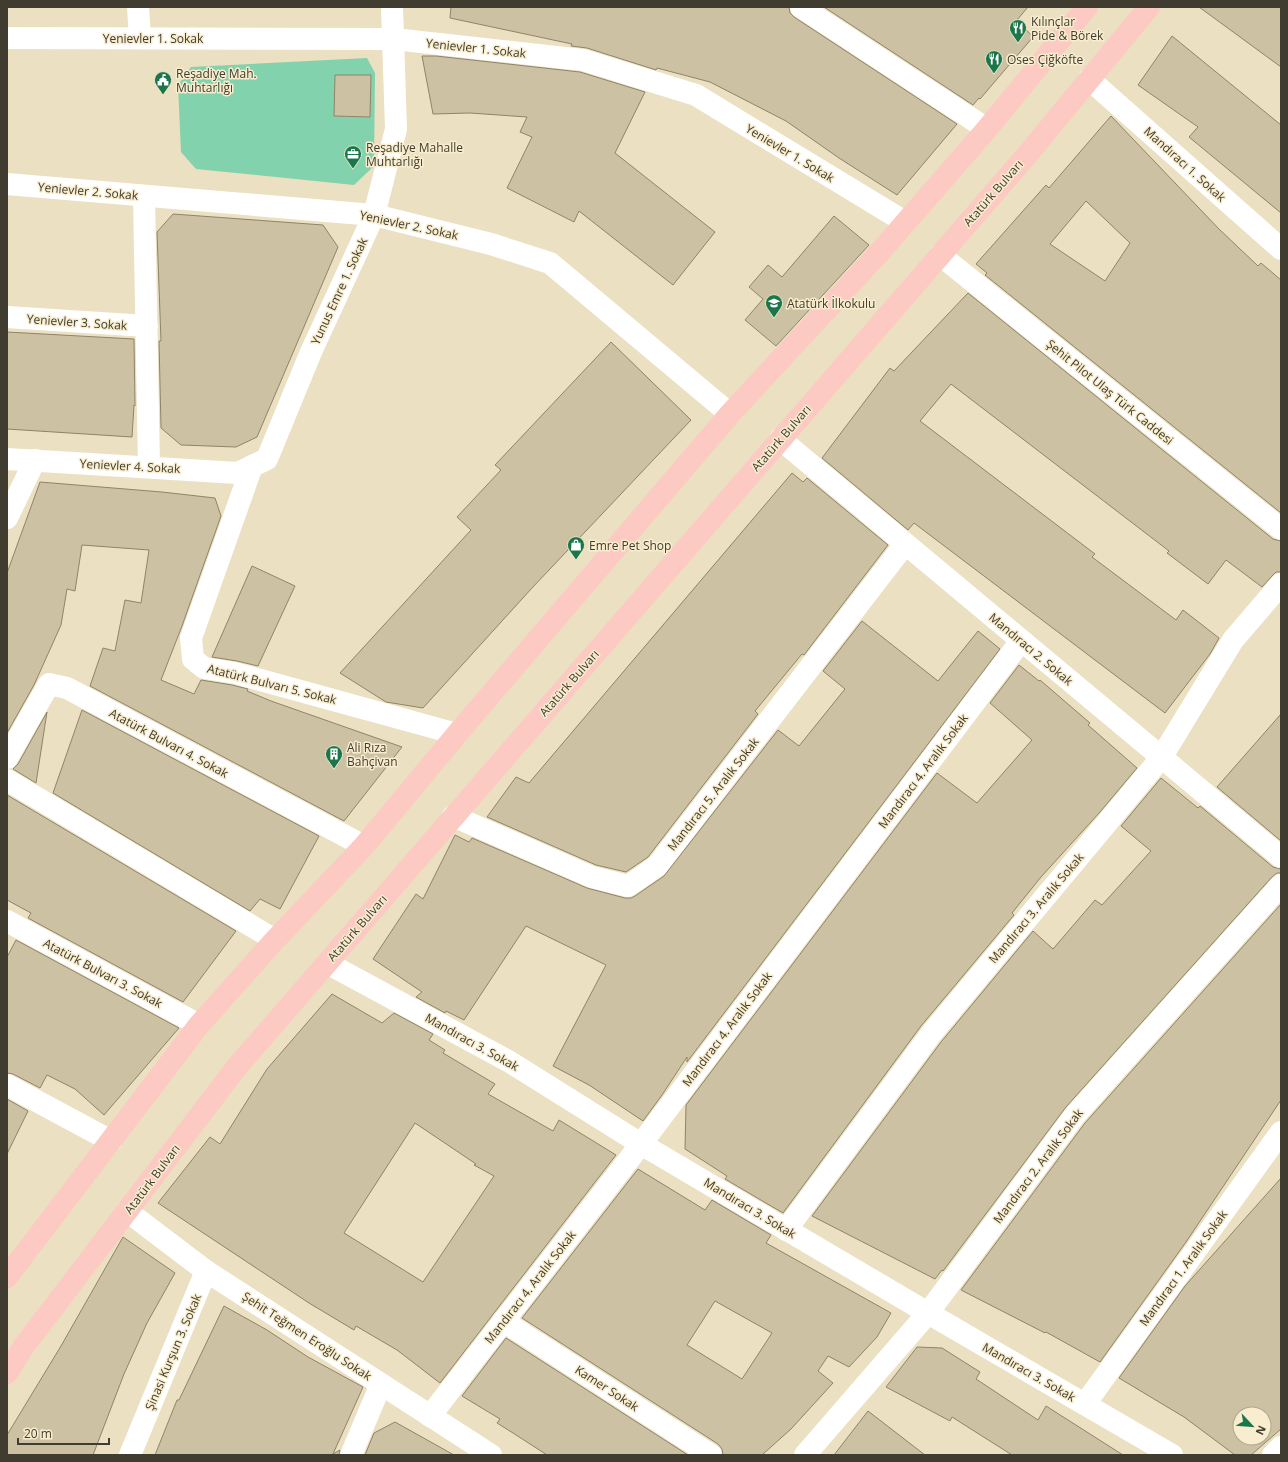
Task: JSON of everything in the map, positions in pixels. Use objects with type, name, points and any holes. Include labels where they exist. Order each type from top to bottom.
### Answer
[{"type":"main road","points":[[8,1273],[199,1025],[275,940],[364,846],[457,734],[730,414],[879,253],[987,129],[1087,7]]},
{"type":"main road","name":"Atatürk Bulvarı","points":[[7,1373],[24,1346],[236,1068],[1027,155],[1149,7]]},
{"type":"street","points":[[138,7],[140,38]]},
{"type":"street","name":"Yunus Emre 1. Sokak","points":[[252,466],[267,459],[311,352],[374,215],[396,129],[392,7]]},
{"type":"street","points":[[801,7],[987,129]]},
{"type":"street","name":"Yenievler 1. Sokak","points":[[7,38],[394,39],[583,60],[696,95],[905,222]]},
{"type":"street","name":"Mandıracı 1. Sokak","points":[[1089,79],[1281,249]]},
{"type":"street","name":"Yenievler 2. Sokak","points":[[7,184],[374,215],[491,244],[550,263],[730,414]]},
{"type":"street","points":[[144,196],[149,467]]},
{"type":"street","name":"Şehit Pilot Ulaş Türk Caddesi","points":[[940,255],[1281,529]]},
{"type":"street","name":"Yenievler 3. Sokak","points":[[7,317],[147,326]]},
{"type":"street","name":"Mandıracı 2. Sokak","points":[[780,439],[1281,857]]},
{"type":"street","name":"Yenievler 4. Sokak","points":[[7,459],[238,473],[252,466]]},
{"type":"street","points":[[7,518],[35,460]]},
{"type":"street","name":"Atatürk Bulvarı 5. Sokak","points":[[252,466],[191,638],[193,659],[204,668],[235,673],[457,734]]},
{"type":"street","name":"Mandıracı 5. Aralık Sokak","points":[[453,816],[592,877],[628,886],[657,866],[905,544]]},
{"type":"street","name":"Mandıracı 3. Aralık Sokak","points":[[786,1230],[931,1034],[1161,758],[1233,640],[1281,584]]},
{"type":"street","name":"Mandıracı 4. Aralık Sokak","points":[[430,1416],[641,1144],[1021,641]]},
{"type":"street","name":"Atatürk Bulvarı 4. Sokak","points":[[7,758],[49,684],[67,688],[364,846]]},
{"type":"street","points":[[7,780],[275,940]]},
{"type":"street","name":"Mandıracı 2. Aralık Sokak","points":[[805,1455],[928,1313],[1075,1115],[1281,885]]},
{"type":"street","name":"Atatürk Bulvarı 3. Sokak","points":[[7,921],[199,1025]]},
{"type":"street","name":"Mandıracı 3. Sokak","points":[[327,963],[510,1062],[641,1144],[1172,1455]]},
{"type":"street","points":[[7,1086],[111,1141]]},
{"type":"street","name":"Mandıracı 1. Aralık Sokak","points":[[1085,1404],[1281,1132]]},
{"type":"street","name":"Şehit Teğmen Eroğlu Sokak","points":[[127,1211],[206,1271],[491,1455]]},
{"type":"street","name":"Şinasi Kurşun 3. Sokak","points":[[130,1455],[206,1271]]},
{"type":"street","name":"Kamer Sokak","points":[[503,1321],[711,1455]]},
{"type":"street","points":[[351,1455],[381,1384]]},
{"type":"street","points":[[1273,1455],[1281,1447]]},
{"type":"green space","points":[[367,58],[375,73],[374,166],[354,185],[196,169],[181,152],[178,85],[191,67]]},
{"type":"building","points":[[451,7],[789,7],[790,13],[794,17],[957,124],[897,195],[839,158],[786,121],[710,82],[657,68],[656,70],[587,48],[571,46],[572,44],[450,18]]},
{"type":"building","points":[[824,7],[1028,7],[1017,20],[1033,37],[980,99],[979,98],[973,105]]},
{"type":"building","points":[[1199,7],[1281,7],[1281,67]]},
{"type":"building","points":[[1172,36],[1281,125],[1281,213],[1189,137],[1198,127],[1138,85]]},
{"type":"building","points":[[422,56],[436,56],[580,72],[645,92],[615,153],[715,232],[673,285],[579,211],[574,222],[507,188],[532,137],[520,132],[527,117],[470,113],[433,114]]},
{"type":"building","points":[[335,75],[371,75],[370,117],[334,116]]},
{"type":"building","points":[[1111,116],[1219,229],[1258,266],[1261,263],[1281,280],[1281,513],[985,275],[987,273],[976,264],[1046,185],[1049,188]],"holes":[[[1086,201],[1130,243],[1105,281],[1050,244]]]},
{"type":"building","points":[[173,214],[323,225],[338,247],[257,437],[236,447],[181,445],[161,428],[159,341],[161,341],[157,232]]},
{"type":"building","points":[[834,216],[869,245],[776,346],[745,320],[763,299],[749,287],[768,265],[782,277]]},
{"type":"building","points":[[968,293],[1273,539],[1281,541],[1281,572],[1276,572],[1262,587],[1226,560],[1208,584],[1167,553],[1169,551],[951,384],[920,421],[1095,554],[1092,557],[1176,620],[1183,610],[1219,638],[1210,654],[1165,713],[914,523],[908,530],[822,458],[890,368],[894,371]]},
{"type":"building","points":[[7,332],[134,339],[135,406],[134,405],[132,437],[7,429]]},
{"type":"building","points":[[611,342],[691,420],[532,588],[423,708],[386,702],[340,673],[471,530],[457,517],[501,470],[495,465]]},
{"type":"building","points":[[792,473],[803,482],[807,478],[888,545],[804,655],[802,654],[755,711],[758,714],[648,857],[626,872],[596,865],[487,817],[516,777],[529,783]]},
{"type":"building","points":[[40,482],[215,498],[221,516],[161,680],[194,694],[201,680],[248,689],[247,691],[271,701],[402,747],[344,821],[90,686],[103,648],[115,651],[125,600],[141,603],[149,550],[82,545],[75,591],[67,589],[61,625],[34,685],[7,733],[7,573]]},
{"type":"building","points":[[252,566],[295,586],[258,666],[212,657]]},
{"type":"building","points":[[862,621],[938,681],[978,631],[1000,649],[687,1062],[687,1057],[643,1121],[589,1085],[553,1066],[606,965],[526,926],[464,1020],[446,1011],[445,1013],[416,997],[422,992],[373,959],[416,894],[423,899],[455,835],[469,842],[472,838],[587,888],[625,898],[635,896],[664,876],[778,730],[799,746],[845,689],[823,671]]},
{"type":"building","points":[[1019,665],[1039,681],[1040,680],[1090,723],[1088,725],[1137,768],[1100,812],[1041,877],[1012,913],[1014,915],[921,1026],[783,1213],[725,1179],[727,1176],[685,1149],[686,1105],[937,773],[977,803],[1032,740],[990,703]]},
{"type":"building","points":[[82,710],[319,836],[280,909],[260,899],[250,911],[53,793]]},
{"type":"building","points":[[47,712],[36,783],[13,769],[18,764]]},
{"type":"building","points":[[1281,714],[1281,841],[1217,787]]},
{"type":"building","points":[[1161,778],[1198,808],[1200,806],[1273,867],[1281,869],[1281,873],[1277,873],[1272,877],[1066,1107],[943,1271],[942,1270],[935,1279],[812,1216],[941,1042],[1033,931],[1053,949],[1095,900],[1102,905],[1151,851],[1121,826]]},
{"type":"building","points":[[7,795],[236,931],[183,1002],[28,918],[31,913],[7,900]]},
{"type":"building","points":[[1281,904],[1281,1100],[1186,1242],[1100,1362],[1046,1332],[1045,1333],[961,1290],[1085,1123]]},
{"type":"building","points":[[16,940],[179,1028],[104,1115],[75,1089],[47,1075],[40,1088],[13,1074],[7,1073],[7,957]]},
{"type":"building","points":[[332,994],[382,1023],[394,1013],[433,1034],[429,1040],[445,1050],[443,1053],[495,1084],[488,1094],[553,1131],[559,1120],[616,1155],[440,1383],[397,1350],[356,1326],[354,1330],[309,1303],[158,1203],[210,1137],[220,1144],[267,1069]],"holes":[[[415,1123],[476,1164],[474,1165],[494,1176],[423,1282],[344,1233]]]},
{"type":"building","points":[[7,1099],[28,1111],[7,1154]]},
{"type":"building","points":[[638,1169],[705,1210],[712,1200],[771,1235],[766,1243],[891,1313],[877,1337],[849,1367],[828,1356],[818,1371],[833,1383],[791,1429],[762,1455],[723,1455],[722,1449],[718,1444],[522,1318]],"holes":[[[715,1301],[772,1333],[742,1379],[687,1345]]]},
{"type":"building","points":[[1281,1178],[1281,1429],[1272,1437],[1272,1406],[1232,1406],[1232,1446],[1261,1446],[1251,1455],[1235,1455],[1184,1417],[1119,1378],[1185,1286]]},
{"type":"building","points":[[123,1237],[175,1273],[147,1323],[124,1374],[93,1455],[7,1455],[7,1435],[61,1346]]},
{"type":"building","points":[[224,1306],[267,1330],[308,1357],[363,1387],[333,1454],[340,1450],[339,1455],[155,1455],[177,1400],[179,1400]]},
{"type":"building","points":[[506,1338],[688,1455],[547,1455],[497,1423],[500,1419],[462,1396]]},
{"type":"building","points":[[917,1347],[942,1348],[980,1372],[976,1379],[1038,1420],[1046,1406],[1123,1455],[1012,1455],[952,1417],[950,1421],[886,1387]]},
{"type":"building","points":[[868,1411],[925,1455],[834,1455]]},
{"type":"building","points":[[395,1422],[454,1455],[365,1455],[374,1433]]},
{"type":"place","name":"Kılınçlar Pide & Börek","points":[[1018,43]]},
{"type":"place","name":"Oses Çiğköfte","points":[[994,74]]},
{"type":"place","name":"Reşadiye Mah. Muhtarlığı","points":[[163,95]]},
{"type":"place","name":"Reşadiye Mahalle Muhtarlığı","points":[[353,169]]},
{"type":"place","name":"Atatürk İlkokulu","points":[[774,318]]},
{"type":"place","name":"Emre Pet Shop","points":[[576,560]]},
{"type":"place","name":"Ali Rıza Bahçivan","points":[[334,769]]}]
